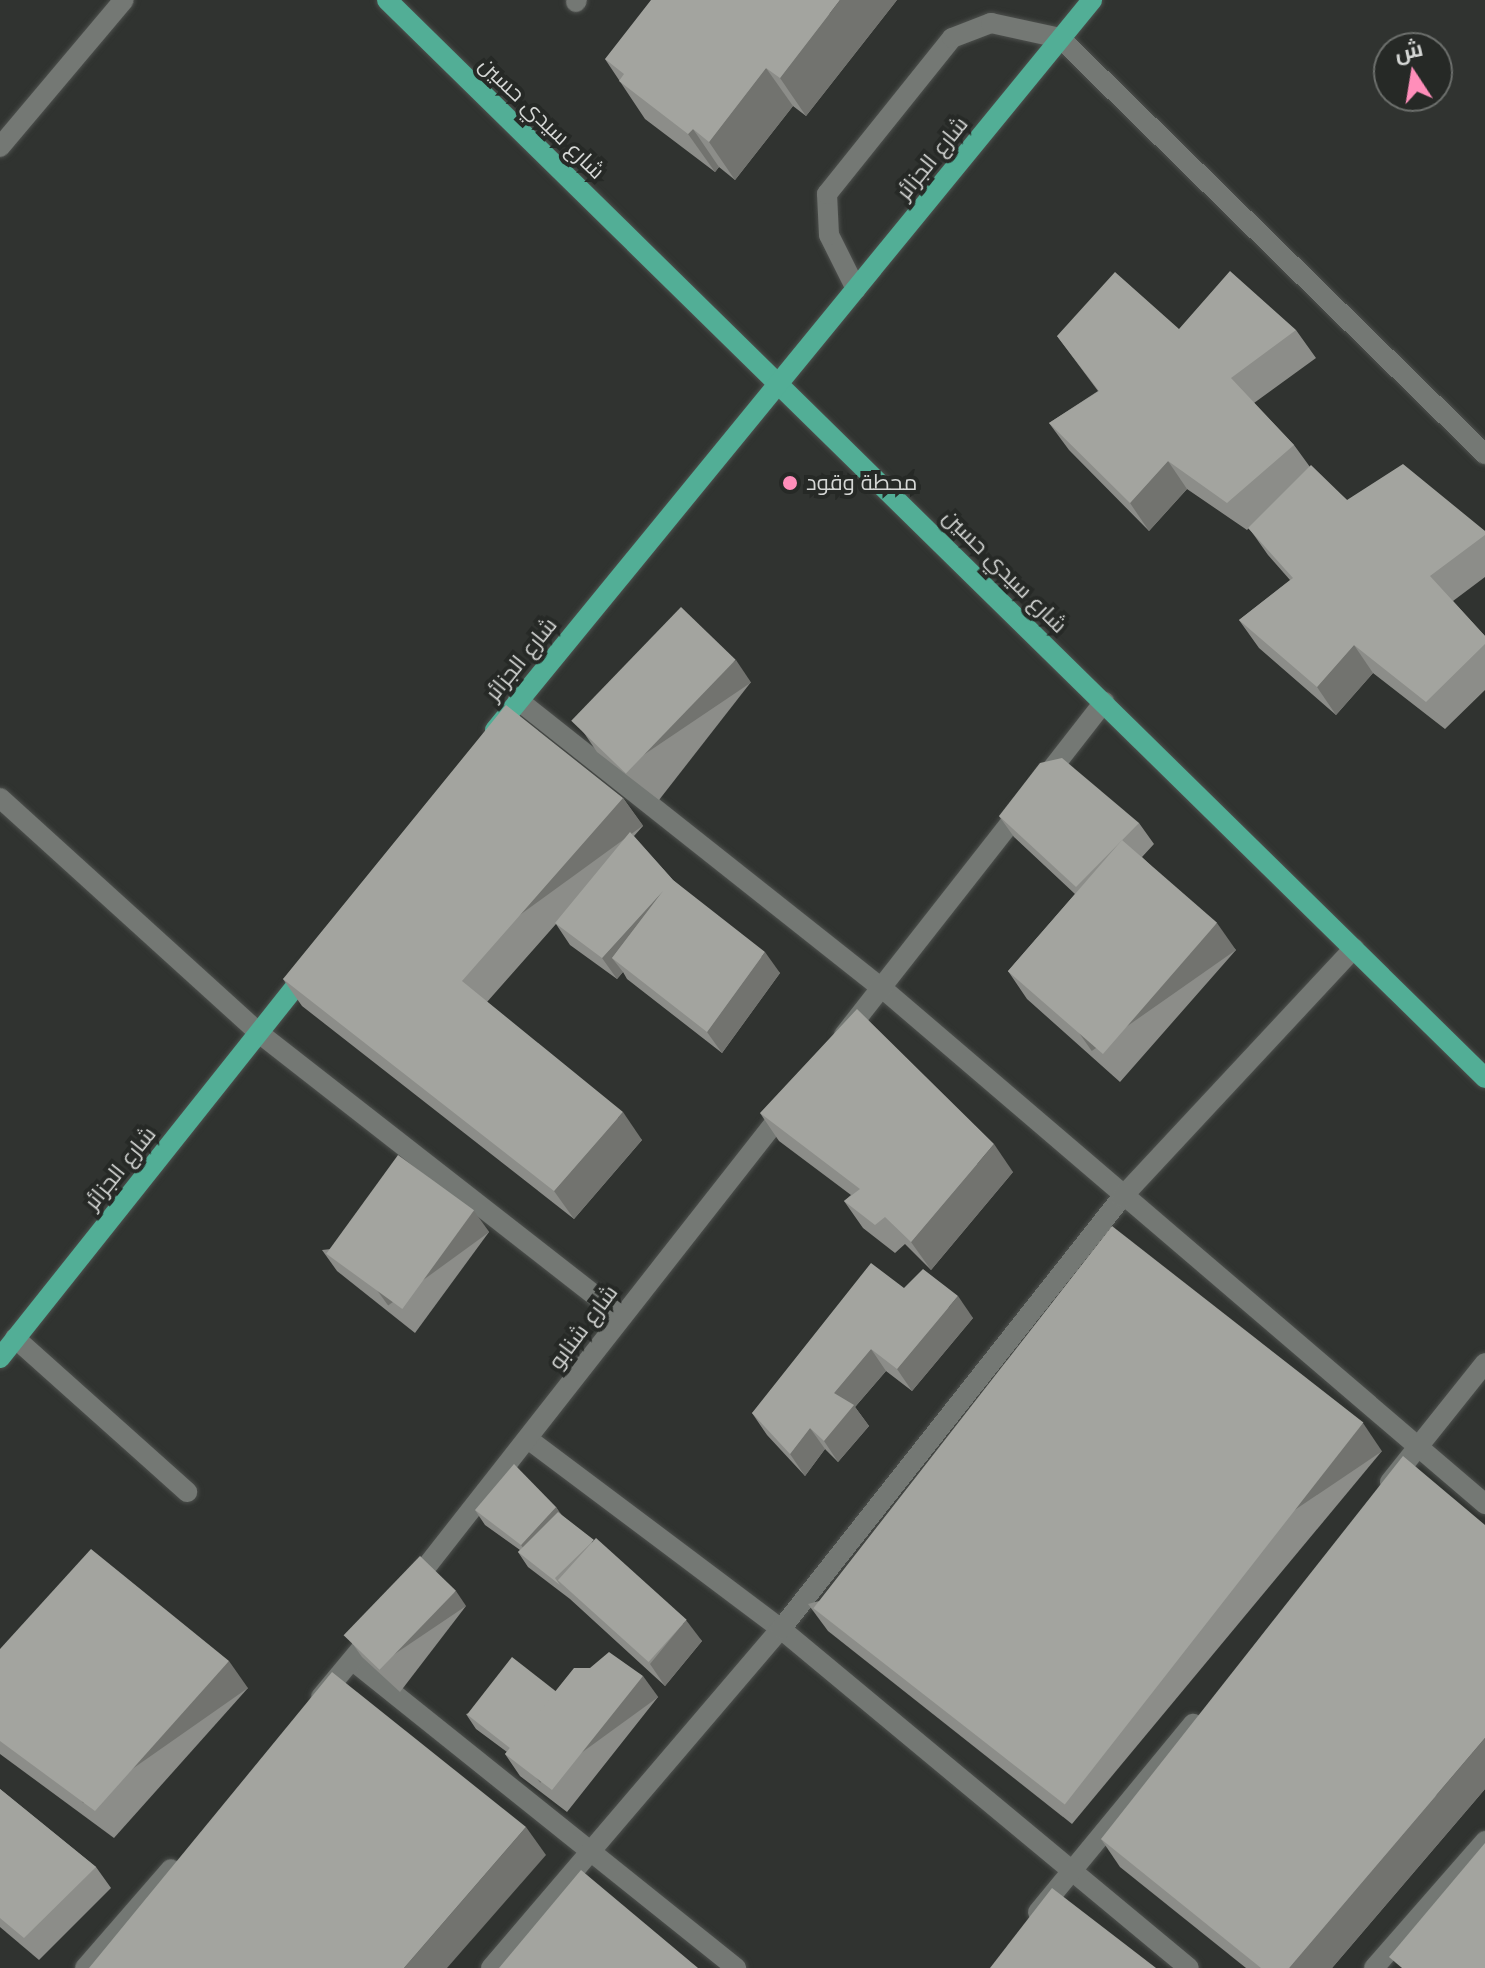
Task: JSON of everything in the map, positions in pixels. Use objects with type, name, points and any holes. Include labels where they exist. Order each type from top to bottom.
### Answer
[{"type":"main road","name":"شارع سيدي حسين","points":[[387,0],[1485,1078]]},
{"type":"main road","name":"شارع الجزائر","points":[[480,750],[1092,0]]},
{"type":"main road","name":"شارع الجزائر","points":[[0,1358],[326,947]]},
{"type":"street","points":[[0,147],[124,0]]},
{"type":"street","points":[[856,289],[829,235],[827,194],[952,38],[991,23],[1060,38],[1485,454]]},
{"type":"street","points":[[518,700],[882,988],[1122,1197],[1485,1504]]},
{"type":"street","points":[[834,1048],[1104,702]]},
{"type":"street","points":[[0,798],[259,1033],[621,1316]]},
{"type":"street","points":[[491,1968],[781,1629],[1122,1197],[1354,948]]},
{"type":"street","name":"شارع شنابو","points":[[311,1708],[353,1661],[805,1085]]},
{"type":"street","points":[[15,1338],[187,1492]]},
{"type":"street","points":[[1379,1495],[1485,1363]]},
{"type":"street","points":[[528,1439],[781,1629],[1189,1968]]},
{"type":"street","points":[[353,1661],[736,1968]]},
{"type":"street","points":[[1022,1932],[1211,1701]]},
{"type":"street","points":[[1374,1968],[1485,1841]]},
{"type":"street","points":[[85,1968],[188,1850]]},
{"type":"building","points":[[651,0],[840,0],[780,78],[766,68],[709,142],[693,129],[688,134],[619,81],[624,74],[605,59]]},
{"type":"building","points":[[1230,271],[1296,330],[1231,378],[1294,445],[1227,503],[1168,461],[1130,503],[1049,423],[1099,391],[1057,336],[1115,272],[1179,329]]},
{"type":"building","points":[[1403,464],[1485,531],[1485,535],[1430,576],[1485,636],[1485,644],[1426,702],[1354,645],[1317,687],[1239,620],[1293,578],[1248,528],[1311,465],[1347,500]]},
{"type":"building","points":[[681,607],[736,660],[626,773],[571,721]]},
{"type":"building","points":[[506,705],[623,798],[462,981],[623,1112],[554,1191],[283,979]]},
{"type":"building","points":[[1062,758],[1139,823],[1076,887],[999,816],[1040,763]]},
{"type":"building","points":[[630,832],[673,880],[765,952],[707,1032],[612,958],[663,891],[602,958],[555,923]]},
{"type":"building","points":[[1122,840],[1217,923],[1103,1054],[1008,971]]},
{"type":"building","points":[[857,1009],[994,1144],[911,1242],[885,1217],[875,1225],[844,1201],[860,1189],[760,1113]]},
{"type":"building","points":[[398,1155],[474,1210],[402,1309],[326,1254]]},
{"type":"building","points":[[1112,1226],[1363,1422],[1065,1805],[813,1608]]},
{"type":"building","points":[[871,1263],[904,1288],[923,1269],[958,1296],[897,1369],[871,1349],[834,1393],[854,1405],[824,1441],[810,1428],[790,1454],[752,1413]]},
{"type":"building","points":[[1403,1456],[1485,1525],[1485,1738],[1289,1968],[1261,1968],[1101,1839]]},
{"type":"building","points":[[514,1464],[556,1507],[521,1545],[475,1510]]},
{"type":"building","points":[[558,1512],[594,1540],[555,1578],[560,1585],[518,1552]]},
{"type":"building","points":[[596,1538],[687,1620],[649,1662],[558,1580]]},
{"type":"building","points":[[91,1549],[229,1661],[95,1811],[0,1741],[0,1649]]},
{"type":"building","points":[[420,1556],[456,1591],[380,1670],[344,1635]]},
{"type":"building","points":[[609,1652],[643,1676],[552,1790],[505,1754],[574,1668],[590,1668]]},
{"type":"building","points":[[512,1657],[556,1691],[511,1749],[467,1715]]},
{"type":"building","points":[[332,1672],[526,1827],[404,1968],[89,1968]]},
{"type":"building","points":[[0,1789],[96,1867],[24,1938],[0,1918]]},
{"type":"building","points":[[1485,1843],[1485,1968],[1402,1968],[1389,1957]]},
{"type":"building","points":[[581,1870],[698,1968],[499,1968]]},
{"type":"building","points":[[1052,1888],[1156,1968],[990,1968]]},
{"type":"place","name":"محطة وقود","points":[[790,483]]}]
